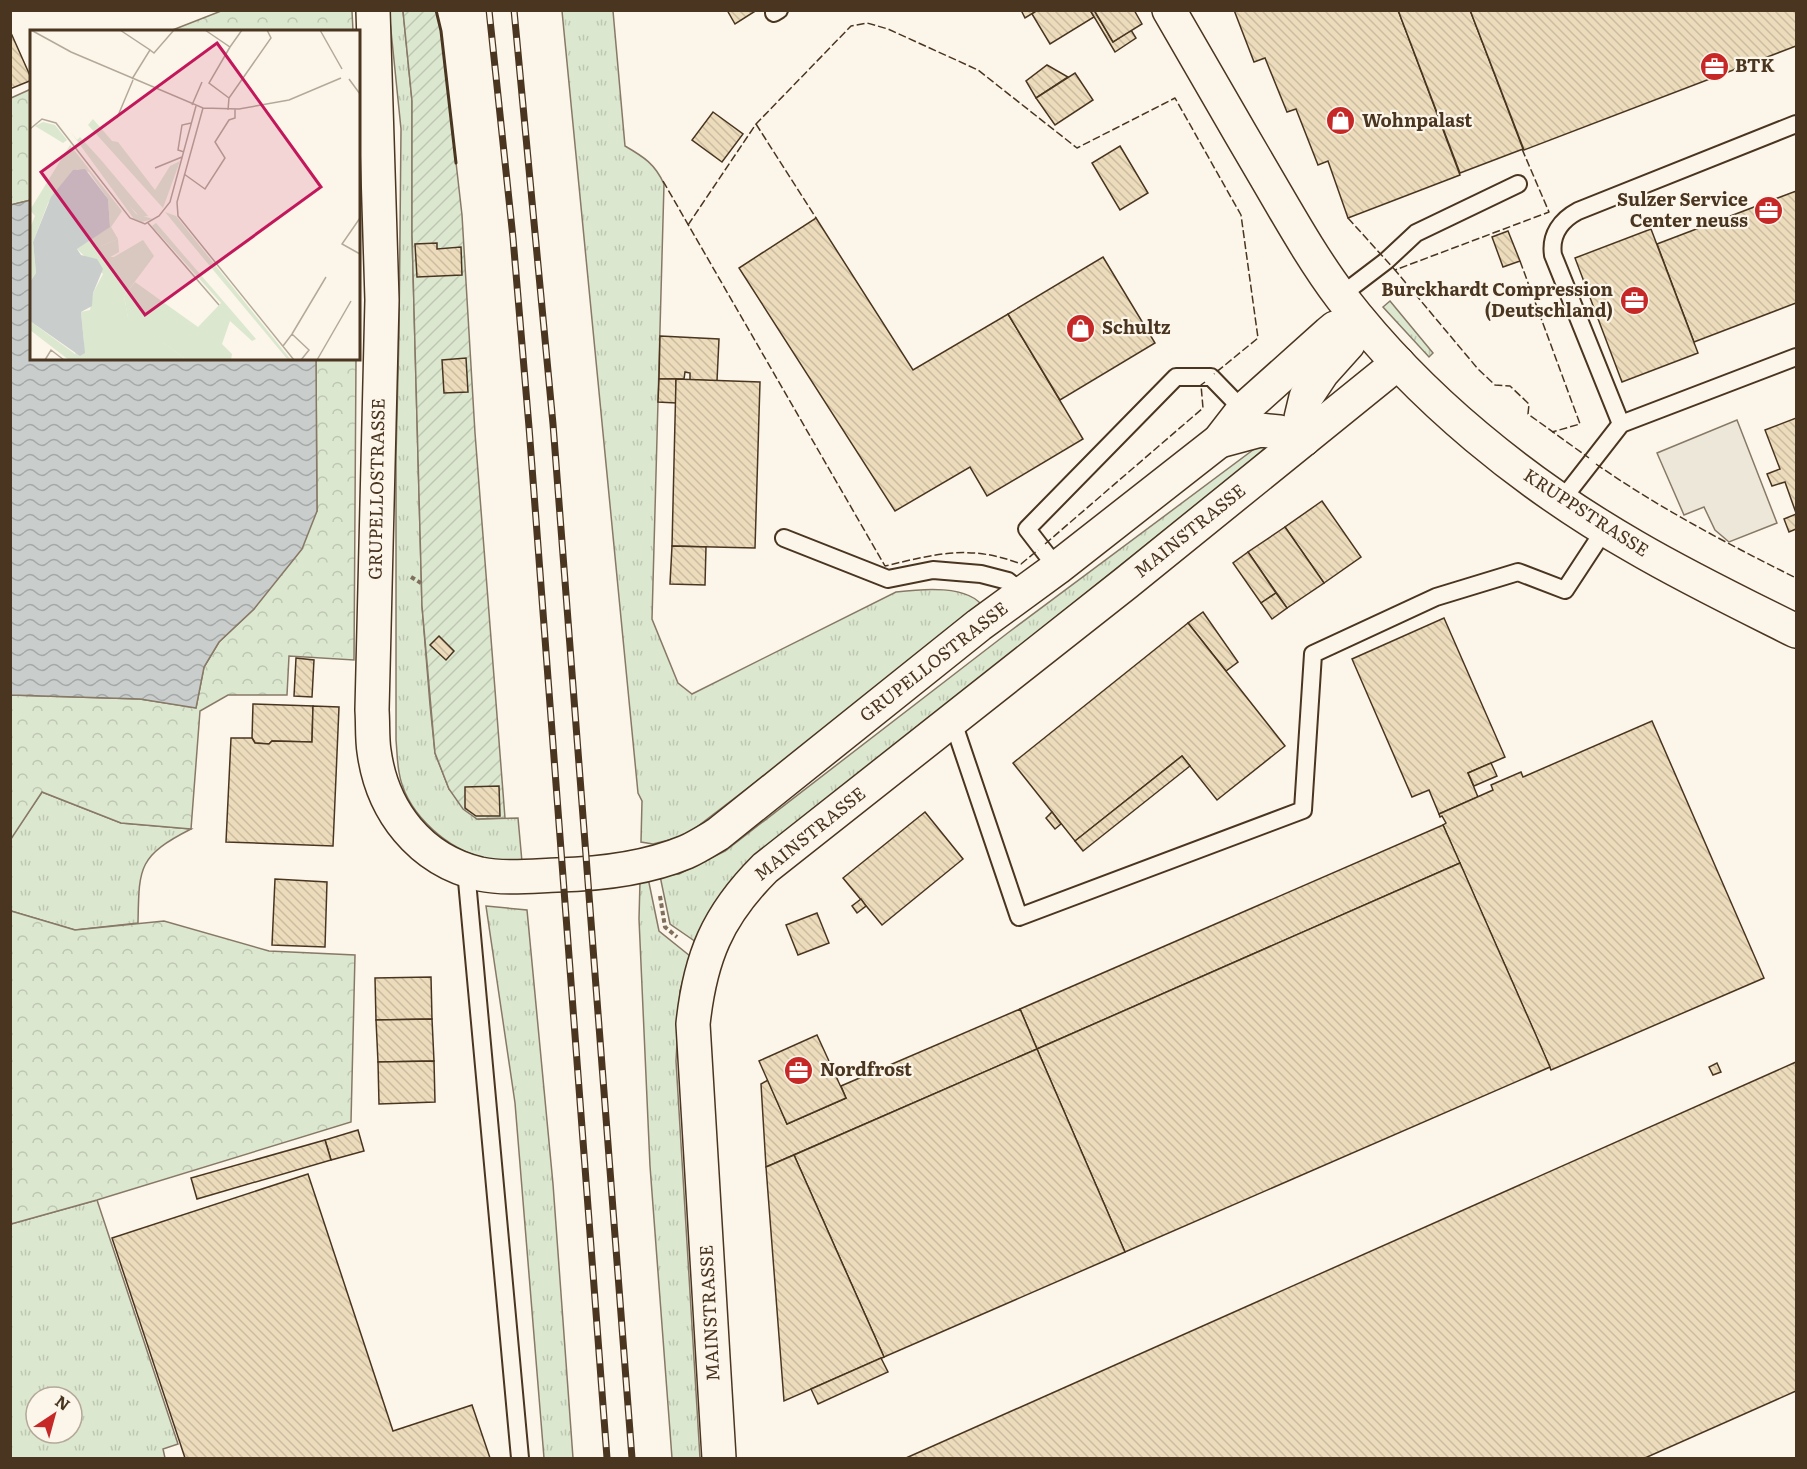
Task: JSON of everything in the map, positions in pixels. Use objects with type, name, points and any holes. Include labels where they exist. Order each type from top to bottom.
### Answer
[{"type":"street","name":"GRUPELLOSTRASSE","points":[[373,10],[382,300],[372,710],[374,751],[380,781],[397,817],[434,856],[466,870],[482,874],[523,877],[583,875],[647,865],[688,851],[718,834],[979,625],[1057,568],[1219,441],[1243,410],[1335,328],[1350,308]]},
{"type":"street","points":[[1169,10],[1304,241],[1350,308],[1398,363]]},
{"type":"street","points":[[1304,439],[1301,418],[1306,397],[1322,373],[1348,344],[1350,308]]},
{"type":"street","name":"MAINSTRASSE","points":[[718,1458],[693,1024],[696,996],[705,961],[724,917],[742,891],[757,876],[1126,583],[1398,363]]},
{"type":"street","name":"KRUPPSTRASSE","points":[[1398,363],[1474,434],[1561,501],[1605,529],[1711,589],[1797,631]]},
{"type":"street","name":"GRUPELLOSTRASSE","points":[[1219,441],[1260,430],[1279,432],[1304,439]]},
{"type":"lane","points":[[1621,424],[1553,255],[1553,242],[1558,228],[1578,211],[1797,124]]},
{"type":"lane","points":[[1350,308],[1386,261],[1416,233],[1518,183]]},
{"type":"lane","points":[[1561,501],[1621,424],[1797,357]]},
{"type":"lane","points":[[1057,568],[1027,529],[1176,377],[1211,377],[1243,410]]},
{"type":"lane","points":[[952,719],[1019,917],[1303,810],[1313,654],[1436,597],[1518,572],[1566,590],[1605,529]]},
{"type":"lane","points":[[784,538],[888,579],[933,570],[981,574],[1008,581],[1023,593]]},
{"type":"lane","points":[[466,870],[520,1458]]},
{"type":"path","points":[[647,865],[665,927],[705,961]]},
{"type":"green space","points":[[221,11],[352,11],[353,30],[173,30]]},
{"type":"green space","points":[[389,11],[403,11],[412,101],[412,234],[422,606],[435,753],[449,789],[477,819],[518,818],[522,862],[493,860],[477,856],[464,851],[438,834],[417,812],[409,799],[398,768],[396,740],[396,457],[401,129]]},
{"type":"green space","points":[[403,11],[436,11],[441,31],[462,215],[475,433],[505,818],[477,819],[463,809],[449,789],[435,753],[422,606],[412,234],[412,101]]},
{"type":"green space","points":[[562,11],[613,11],[625,146],[648,162],[657,171],[664,184],[652,619],[678,683],[692,694],[896,592],[931,589],[956,592],[977,600],[984,608],[685,836],[653,844],[641,842],[642,801],[638,793]]},
{"type":"green space","points":[[30,89],[30,200],[11,205],[11,98]]},
{"type":"green space","points":[[1390,301],[1433,353],[1429,357],[1383,307]]},
{"type":"green space","points":[[316,360],[356,360],[354,660],[289,656],[287,695],[228,695],[200,711],[191,829],[121,823],[42,792],[11,839],[11,695],[140,699],[196,708],[204,667],[219,642],[254,609],[317,511]]},
{"type":"green space","points":[[1261,444],[1265,448],[1242,468],[740,870],[716,902],[696,942],[670,924],[660,876],[679,874],[725,851],[1009,632]]},
{"type":"green space","points":[[42,792],[121,823],[191,829],[160,847],[145,865],[139,888],[138,923],[75,930],[11,911],[10,839]]},
{"type":"green space","points":[[648,878],[659,931],[690,956],[680,991],[676,1061],[700,1458],[672,1458],[650,1166],[639,919],[640,881]]},
{"type":"green space","points":[[486,906],[527,910],[553,1184],[573,1458],[544,1458],[515,1103]]},
{"type":"green space","points":[[11,911],[75,930],[164,921],[269,951],[355,955],[351,1122],[11,1224]]},
{"type":"green space","points":[[97,1200],[178,1444],[163,1449],[165,1458],[11,1458],[11,1224]]},
{"type":"shaded area","points":[[1737,420],[1777,523],[1729,542],[1715,530],[1704,507],[1684,515],[1657,453]]},
{"type":"water","points":[[30,200],[30,360],[316,360],[317,511],[302,549],[254,609],[219,642],[204,667],[196,708],[140,699],[11,695],[10,205]]},
{"type":"building","points":[[727,10],[757,10],[735,24]]},
{"type":"building","points":[[1021,10],[1038,10],[1025,18]]},
{"type":"building","points":[[1038,10],[1090,10],[1094,17],[1050,44],[1032,14]]},
{"type":"building","points":[[1090,10],[1094,10],[1113,42],[1131,30],[1136,38],[1115,52]]},
{"type":"building","points":[[1094,10],[1134,10],[1142,24],[1113,42]]},
{"type":"building","points":[[1234,10],[1398,10],[1460,175],[1348,218],[1328,161],[1318,165],[1296,109],[1287,112],[1265,58],[1254,62]]},
{"type":"building","points":[[1398,10],[1470,10],[1523,149],[1460,173]]},
{"type":"building","points":[[1470,10],[1796,10],[1796,46],[1524,150]]},
{"type":"building","points":[[10,34],[30,76],[30,81],[10,89]]},
{"type":"building","points":[[1047,65],[1068,77],[1036,98],[1026,81]]},
{"type":"building","points":[[1075,73],[1093,100],[1055,125],[1036,98]]},
{"type":"building","points":[[713,112],[743,134],[722,162],[692,140]]},
{"type":"building","points":[[1120,146],[1148,193],[1120,210],[1092,163]]},
{"type":"building","points":[[1796,191],[1796,303],[1694,342],[1657,244]]},
{"type":"building","points":[[816,218],[913,370],[1008,314],[1083,439],[987,496],[970,467],[895,511],[739,268]]},
{"type":"building","name":"Burckhardt Compression (Deutschland)","points":[[1651,229],[1698,353],[1622,382],[1575,258]]},
{"type":"building","points":[[1508,231],[1520,261],[1503,267],[1492,237]]},
{"type":"building","points":[[437,243],[437,249],[461,247],[462,275],[417,277],[415,244]]},
{"type":"building","name":"Schultz","points":[[1103,257],[1155,343],[1060,400],[1008,314]]},
{"type":"building","points":[[660,336],[719,339],[717,381],[690,380],[690,373],[685,372],[684,379],[659,379]]},
{"type":"building","points":[[466,358],[468,392],[444,393],[442,360]]},
{"type":"building","points":[[659,379],[676,379],[676,403],[658,402]]},
{"type":"building","points":[[676,379],[760,382],[755,548],[672,546]]},
{"type":"building","points":[[1796,418],[1796,513],[1785,482],[1772,486],[1767,474],[1780,469],[1765,430]]},
{"type":"building","points":[[1322,501],[1361,557],[1324,583],[1285,527]]},
{"type":"building","points":[[1796,514],[1796,529],[1789,532],[1784,519]]},
{"type":"building","points":[[1285,527],[1324,583],[1287,608],[1248,552]]},
{"type":"building","points":[[672,546],[706,547],[705,585],[670,584]]},
{"type":"building","points":[[1248,552],[1276,593],[1261,603],[1233,563]]},
{"type":"building","points":[[1276,593],[1287,608],[1272,619],[1261,603]]},
{"type":"building","points":[[1203,612],[1238,662],[1226,671],[1188,623]]},
{"type":"building","points":[[1444,618],[1505,757],[1468,773],[1478,797],[1439,814],[1429,790],[1412,797],[1352,659]]},
{"type":"building","points":[[1188,623],[1285,746],[1217,800],[1182,756],[1075,841],[1013,763]]},
{"type":"building","points":[[439,636],[454,651],[446,660],[430,645]]},
{"type":"building","points":[[296,658],[314,660],[312,697],[294,696]]},
{"type":"building","points":[[253,704],[313,706],[312,742],[255,743],[252,738]]},
{"type":"building","points":[[313,706],[339,707],[333,846],[226,842],[231,738],[252,738],[255,743],[269,744],[272,741],[312,742]]},
{"type":"building","points":[[1652,721],[1764,978],[1551,1070],[1443,825],[1446,823],[1439,814],[1493,790],[1491,785],[1521,772],[1523,777]]},
{"type":"building","points":[[1182,756],[1190,766],[1083,851],[1075,841]]},
{"type":"building","points":[[1491,763],[1497,776],[1474,786],[1468,773]]},
{"type":"building","points":[[499,786],[500,816],[476,816],[465,808],[465,787]]},
{"type":"building","points":[[925,812],[963,859],[882,925],[843,878]]},
{"type":"building","points":[[1052,812],[1061,824],[1055,829],[1046,818]]},
{"type":"building","points":[[1443,825],[1460,863],[1037,1049],[1020,1009]]},
{"type":"building","points":[[1460,863],[1550,1067],[1125,1252],[1037,1049]]},
{"type":"building","points":[[275,879],[327,882],[325,947],[272,945]]},
{"type":"building","points":[[861,899],[866,906],[857,913],[852,906]]},
{"type":"building","points":[[817,913],[829,943],[798,955],[786,925]]},
{"type":"building","points":[[431,977],[432,1019],[376,1020],[375,978]]},
{"type":"building","points":[[1020,1009],[1037,1049],[766,1167],[761,1084],[768,1080],[787,1124],[846,1098],[841,1086]]},
{"type":"building","points":[[432,1019],[434,1061],[378,1062],[376,1020]]},
{"type":"building","points":[[817,1035],[846,1098],[787,1124],[759,1061]]},
{"type":"building","points":[[1037,1049],[1125,1252],[884,1357],[794,1155]]},
{"type":"building","points":[[434,1061],[435,1102],[379,1104],[378,1062]]},
{"type":"building","points":[[1796,1062],[1796,1391],[1645,1458],[906,1458]]},
{"type":"building","points":[[1717,1063],[1721,1072],[1713,1075],[1709,1067]]},
{"type":"building","points":[[358,1130],[364,1151],[331,1160],[325,1140]]},
{"type":"building","points":[[325,1140],[331,1160],[197,1199],[191,1178]]},
{"type":"building","points":[[794,1155],[884,1357],[784,1401],[766,1167]]},
{"type":"building","points":[[308,1174],[393,1431],[472,1405],[490,1458],[185,1458],[112,1238]]},
{"type":"building","points":[[881,1358],[888,1372],[818,1404],[811,1389]]},
{"type":"railway","points":[[489,10],[513,238],[529,427],[607,1458]]},
{"type":"railway","points":[[514,10],[553,424],[632,1458]]},
{"type":"fence","points":[[688,225],[756,124],[851,26],[867,23],[888,29],[978,70],[1077,148],[1175,98],[1241,215],[1258,338],[1214,374]]},
{"type":"fence","points":[[756,124],[816,218]]},
{"type":"fence","points":[[1522,149],[1549,212],[1395,270],[1478,369],[1495,385],[1510,386],[1529,404],[1528,414],[1589,458]]},
{"type":"fence","points":[[663,181],[885,566],[953,553],[985,554],[1021,564],[1038,550]]},
{"type":"fence","points":[[1348,218],[1395,270]]},
{"type":"fence","points":[[1520,261],[1580,424],[1552,432]]},
{"type":"fence","points":[[1045,544],[1203,408],[1201,385],[1205,382]]},
{"type":"fence","points":[[1596,464],[1644,496],[1694,525],[1796,578]]},
{"type":"wall","points":[[436,10],[441,31],[456,163]]},
{"type":"place","name":"BTK","points":[[1714,66]]},
{"type":"place","name":"Wohnpalast","points":[[1341,121]]},
{"type":"place","name":"Sulzer Service Center neuss","points":[[1769,210]]},
{"type":"place","name":"Burckhardt Compression (Deutschland)","points":[[1634,300]]},
{"type":"place","name":"Schultz","points":[[1081,328]]},
{"type":"place","name":"Nordfrost","points":[[799,1070]]}]
